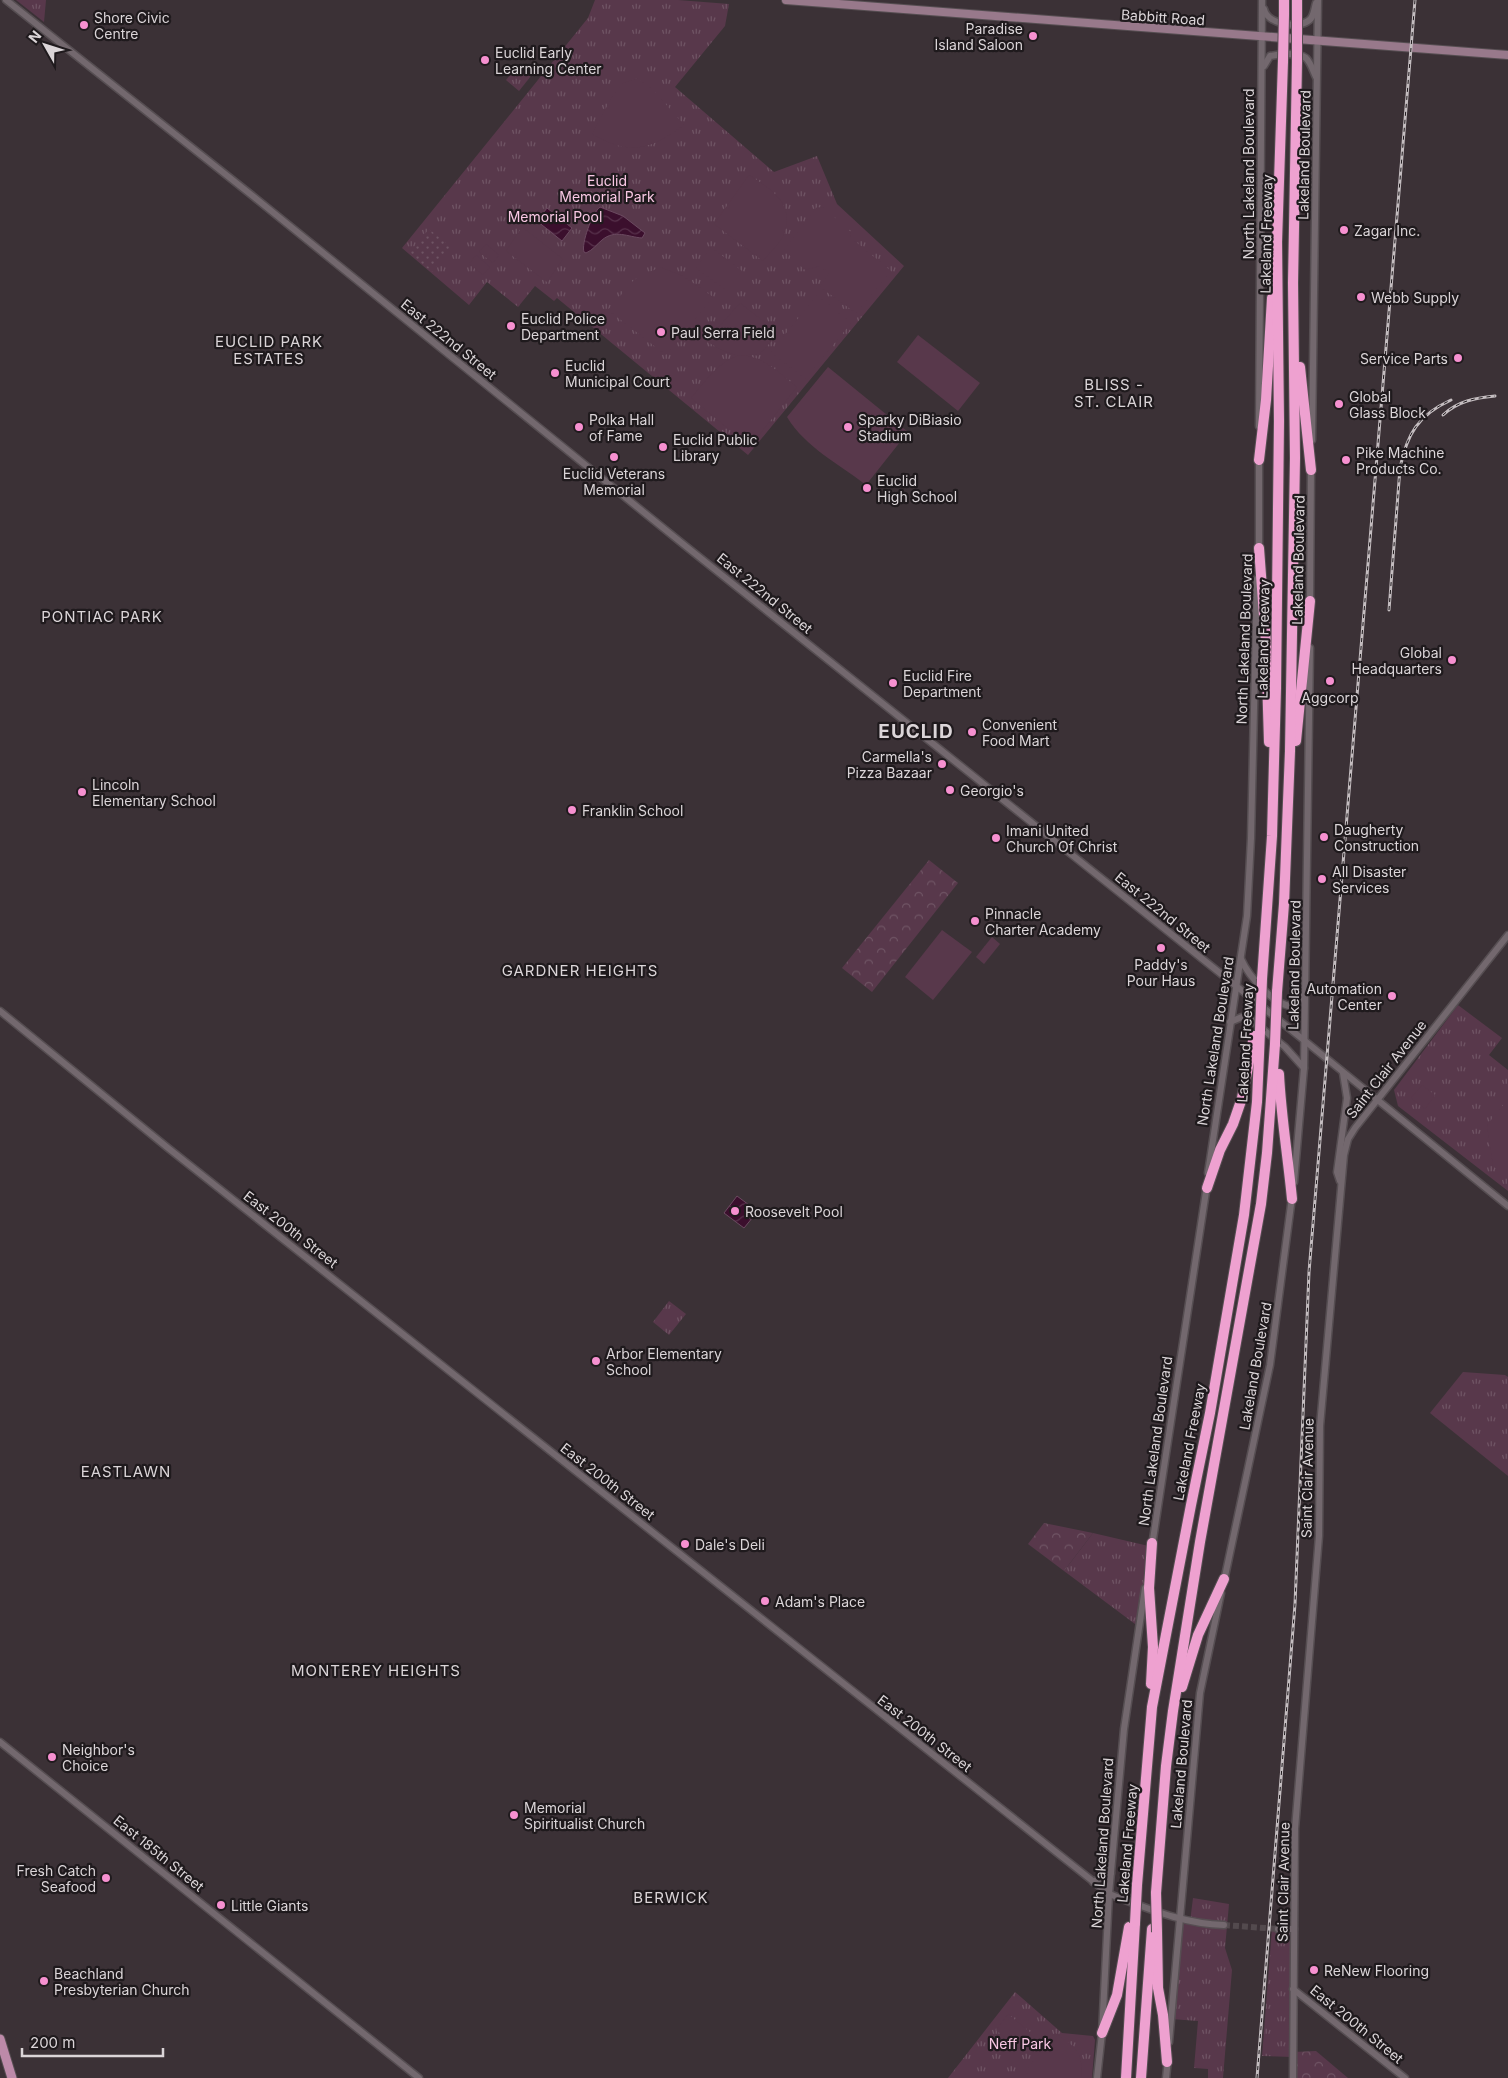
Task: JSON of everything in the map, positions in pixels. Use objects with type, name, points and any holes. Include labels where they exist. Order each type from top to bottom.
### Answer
[{"type":"highway","name":"Lakeland Freeway","points":[[1126,2078],[1132,1922],[1137,1885],[1152,1707],[1210,1414],[1244,1215],[1257,1102],[1257,1030],[1272,836],[1278,612],[1279,421],[1277,242],[1284,0]]},
{"type":"highway","name":"Lakeland Freeway","points":[[1141,2078],[1155,1930],[1166,1766],[1190,1598],[1261,1204],[1268,1153],[1289,796],[1295,458],[1293,283],[1297,0]]},
{"type":"highway","points":[[1259,460],[1266,400],[1277,242]]},
{"type":"highway","points":[[1293,283],[1311,470]]},
{"type":"highway","points":[[1259,548],[1266,643],[1268,731],[1273,788]]},
{"type":"highway","points":[[1289,796],[1310,601]]},
{"type":"highway","points":[[1207,1188],[1220,1150],[1233,1124],[1242,1098],[1257,1030]]},
{"type":"highway","points":[[1275,1044],[1281,1116],[1287,1145],[1292,1200]]},
{"type":"highway","points":[[1152,1543],[1149,1588],[1153,1647],[1150,1690],[1152,1707]]},
{"type":"highway","points":[[1166,1766],[1179,1698],[1198,1635],[1224,1580]]},
{"type":"highway","points":[[1102,2033],[1117,1995],[1132,1922]]},
{"type":"highway","points":[[1155,1930],[1158,1988],[1163,2015],[1167,2062]]},
{"type":"main road","name":"Babbitt Road","points":[[786,0],[1508,55]]},
{"type":"main road","points":[[0,2039],[12,2078]]},
{"type":"street","name":"East 222nd Street","points":[[6,0],[254,197],[1508,1206]]},
{"type":"street","name":"North Lakeland Boulevard","points":[[1097,2078],[1102,2033],[1109,1894],[1124,1729],[1247,916],[1259,548],[1262,0]]},
{"type":"street","points":[[1262,0],[1268,18],[1277,23],[1286,24],[1310,21],[1318,0]]},
{"type":"street","name":"Lakeland Boulevard","points":[[1166,2078],[1200,1693],[1270,1365],[1292,1200],[1304,1068],[1318,0]]},
{"type":"street","points":[[1262,75],[1266,60],[1270,56],[1300,55],[1310,62],[1317,80]]},
{"type":"street","name":"Saint Clair Avenue","points":[[1293,2078],[1296,1829],[1319,1536],[1320,1426],[1343,1160],[1348,1139],[1508,935]]},
{"type":"street","points":[[1241,958],[1253,980],[1285,1005],[1292,1007],[1298,1004],[1306,992]]},
{"type":"street","name":"East 200th Street","points":[[0,1011],[173,1151],[1109,1894],[1180,1920],[1201,1924],[1224,1925]]},
{"type":"street","points":[[1230,1022],[1242,1017],[1249,1018],[1285,1047],[1304,1068]]},
{"type":"street","points":[[1341,1183],[1337,1172],[1347,1090],[1343,1072]]},
{"type":"street","name":"East 185th Street","points":[[0,1742],[419,2078]]},
{"type":"street","points":[[1093,1882],[1111,1873]]},
{"type":"street","points":[[1278,1929],[1294,1930]]},
{"type":"street","name":"East 200th Street","points":[[1293,1989],[1405,2078]]},
{"type":"green space","points":[[16,0],[46,0],[44,22]]},
{"type":"green space","name":"Euclid Memorial Park","points":[[595,0],[678,0],[729,4],[725,26],[675,87],[774,172],[817,156],[837,204],[904,266],[748,455],[557,298],[554,301],[535,286],[518,307],[487,282],[469,305],[402,248],[588,18]]},
{"type":"green space","points":[[518,66],[531,76],[519,91],[506,80]]},
{"type":"green space","points":[[638,78],[655,92],[684,125],[661,140],[640,147],[618,145],[592,134],[612,97],[623,83]]},
{"type":"green space","points":[[749,175],[773,192],[784,207],[787,215],[783,236],[763,261],[714,224]]},
{"type":"green space","points":[[817,207],[824,208],[851,232],[850,237],[891,271],[856,313],[820,287],[829,273],[820,266],[805,270],[784,250]]},
{"type":"green space","points":[[522,227],[563,259],[547,282],[506,251]]},
{"type":"green space","points":[[429,229],[452,248],[432,272],[409,253]]},
{"type":"green space","points":[[486,244],[499,255],[493,263],[479,252]]},
{"type":"green space","points":[[711,247],[742,271],[727,291],[696,268]]},
{"type":"green space","points":[[476,255],[490,267],[483,275],[469,264]]},
{"type":"green space","name":"Paul Serra Field","points":[[660,267],[683,276],[713,297],[666,355],[608,310],[634,280]]},
{"type":"green space","points":[[817,295],[851,323],[805,379],[771,352]]},
{"type":"green space","points":[[740,303],[779,333],[758,356],[729,353],[706,341]]},
{"type":"green space","points":[[918,335],[980,383],[958,411],[897,362]]},
{"type":"green space","points":[[740,355],[756,358],[764,362],[797,387],[752,444],[747,444],[691,398],[718,367]]},
{"type":"green space","name":"Sparky DiBiasio Stadium","points":[[828,367],[908,432],[866,485],[803,438],[787,417]]},
{"type":"green space","points":[[929,860],[958,883],[872,992],[842,968]]},
{"type":"green space","points":[[942,930],[972,952],[933,1000],[905,977]]},
{"type":"green space","points":[[992,937],[1000,944],[984,964],[976,957]]},
{"type":"green space","points":[[1458,1005],[1502,1038],[1489,1055],[1508,1070],[1508,1191],[1398,1106],[1394,1090]]},
{"type":"green space","points":[[1422,1085],[1435,1095],[1425,1109],[1411,1098]]},
{"type":"green space","points":[[1508,1099],[1508,1178],[1493,1166],[1487,1125]]},
{"type":"green space","points":[[669,1301],[686,1314],[669,1335],[653,1322]]},
{"type":"green space","points":[[1463,1372],[1505,1375],[1508,1377],[1508,1476],[1430,1413]]},
{"type":"green space","points":[[1044,1523],[1093,1533],[1064,1571],[1028,1544]]},
{"type":"green space","points":[[1093,1533],[1153,1547],[1139,1627],[1064,1571]]},
{"type":"green space","points":[[1193,1898],[1229,1904],[1225,1948],[1232,1970],[1223,2078],[1208,2078],[1208,2069],[1194,2068],[1198,2021],[1171,2019],[1180,1920],[1190,1922]]},
{"type":"green space","points":[[1272,1928],[1294,1929],[1293,2057],[1262,2056]]},
{"type":"green space","name":"Neff Park","points":[[1015,1992],[1062,2033],[1093,2036],[1095,2040],[1092,2078],[948,2078]]},
{"type":"green space","points":[[1008,2014],[1031,2033],[1019,2049],[996,2030]]},
{"type":"green space","points":[[1055,2033],[1077,2051],[1081,2062],[1081,2078],[1032,2078],[1025,2072]]},
{"type":"green space","points":[[1316,2051],[1348,2078],[1293,2078],[1293,2052]]},
{"type":"water","points":[[600,207],[623,216],[645,233],[642,238],[622,234],[612,235],[602,240],[593,249],[586,253],[584,252],[584,242],[588,229]]},
{"type":"water","points":[[547,208],[572,228],[562,241],[537,221]]},
{"type":"water","name":"Roosevelt Pool","points":[[737,1196],[749,1205],[745,1210],[753,1217],[744,1228],[724,1213]]},
{"type":"tunnel","points":[[1224,1925],[1278,1929]]},
{"type":"railway","points":[[1257,2078],[1295,1604],[1309,1272],[1415,0]]},
{"type":"railway","points":[[1443,415],[1455,406],[1467,401],[1495,396]]},
{"type":"railway","points":[[1389,610],[1400,468],[1406,445],[1422,419],[1451,400]]},
{"type":"place","name":"Shore Civic Centre","points":[[84,25]]},
{"type":"place","name":"Paradise Island Saloon","points":[[1033,36]]},
{"type":"place","name":"Euclid Early Learning Center","points":[[485,60]]},
{"type":"place","name":"Zagar Inc.","points":[[1344,230]]},
{"type":"place","name":"Webb Supply","points":[[1361,297]]},
{"type":"place","name":"Euclid Police Department","points":[[511,326]]},
{"type":"place","name":"Paul Serra Field","points":[[661,332]]},
{"type":"place","name":"Service Parts","points":[[1458,358]]},
{"type":"place","name":"Euclid Municipal Court","points":[[555,373]]},
{"type":"place","name":"Global Glass Block","points":[[1339,404]]},
{"type":"place","name":"Polka Hall of Fame","points":[[579,427]]},
{"type":"place","name":"Sparky DiBiasio Stadium","points":[[848,427]]},
{"type":"place","name":"Euclid Public Library","points":[[663,447]]},
{"type":"place","name":"Euclid Veterans Memorial","points":[[614,457]]},
{"type":"place","name":"Pike Machine Products Co.","points":[[1346,460]]},
{"type":"place","name":"Euclid High School","points":[[867,488]]},
{"type":"place","name":"Global Headquarters","points":[[1452,660]]},
{"type":"place","name":"Aggcorp","points":[[1330,681]]},
{"type":"place","name":"Euclid Fire Department","points":[[893,683]]},
{"type":"place","name":"Convenient Food Mart","points":[[972,732]]},
{"type":"place","name":"Carmella's Pizza Bazaar","points":[[942,764]]},
{"type":"place","name":"Georgio's","points":[[950,790]]},
{"type":"place","name":"Lincoln Elementary School","points":[[82,792]]},
{"type":"place","name":"Franklin School","points":[[572,810]]},
{"type":"place","name":"Daugherty Construction","points":[[1324,837]]},
{"type":"place","name":"Imani United Church Of Christ","points":[[996,838]]},
{"type":"place","name":"All Disaster Services","points":[[1322,879]]},
{"type":"place","name":"Pinnacle Charter Academy","points":[[975,921]]},
{"type":"place","name":"Paddy's Pour Haus","points":[[1161,948]]},
{"type":"place","name":"Automation Center","points":[[1392,996]]},
{"type":"place","name":"Roosevelt Pool","points":[[735,1211]]},
{"type":"place","name":"Arbor Elementary School","points":[[596,1361]]},
{"type":"place","name":"Dale's Deli","points":[[685,1544]]},
{"type":"place","name":"Adam's Place","points":[[765,1601]]},
{"type":"place","name":"Neighbor's Choice","points":[[52,1757]]},
{"type":"place","name":"Memorial Spiritualist Church","points":[[514,1815]]},
{"type":"place","name":"Fresh Catch Seafood","points":[[106,1878]]},
{"type":"place","name":"Little Giants","points":[[221,1905]]},
{"type":"place","name":"ReNew Flooring","points":[[1314,1970]]},
{"type":"place","name":"Beachland Presbyterian Church","points":[[44,1981]]},
{"type":"district","name":"EUCLID PARK ESTATES","points":[[269,350]]},
{"type":"district","name":"BLISS - ST. CLAIR","points":[[1114,392]]},
{"type":"district","name":"PONTIAC PARK","points":[[102,616]]},
{"type":"district","name":"EUCLID","points":[[916,731]]},
{"type":"district","name":"GARDNER HEIGHTS","points":[[580,970]]},
{"type":"district","name":"EASTLAWN","points":[[126,1471]]},
{"type":"district","name":"MONTEREY HEIGHTS","points":[[376,1670]]},
{"type":"district","name":"BERWICK","points":[[671,1897]]},
{"type":"park label","name":"Memorial Pool","points":[[555,216]]}]
